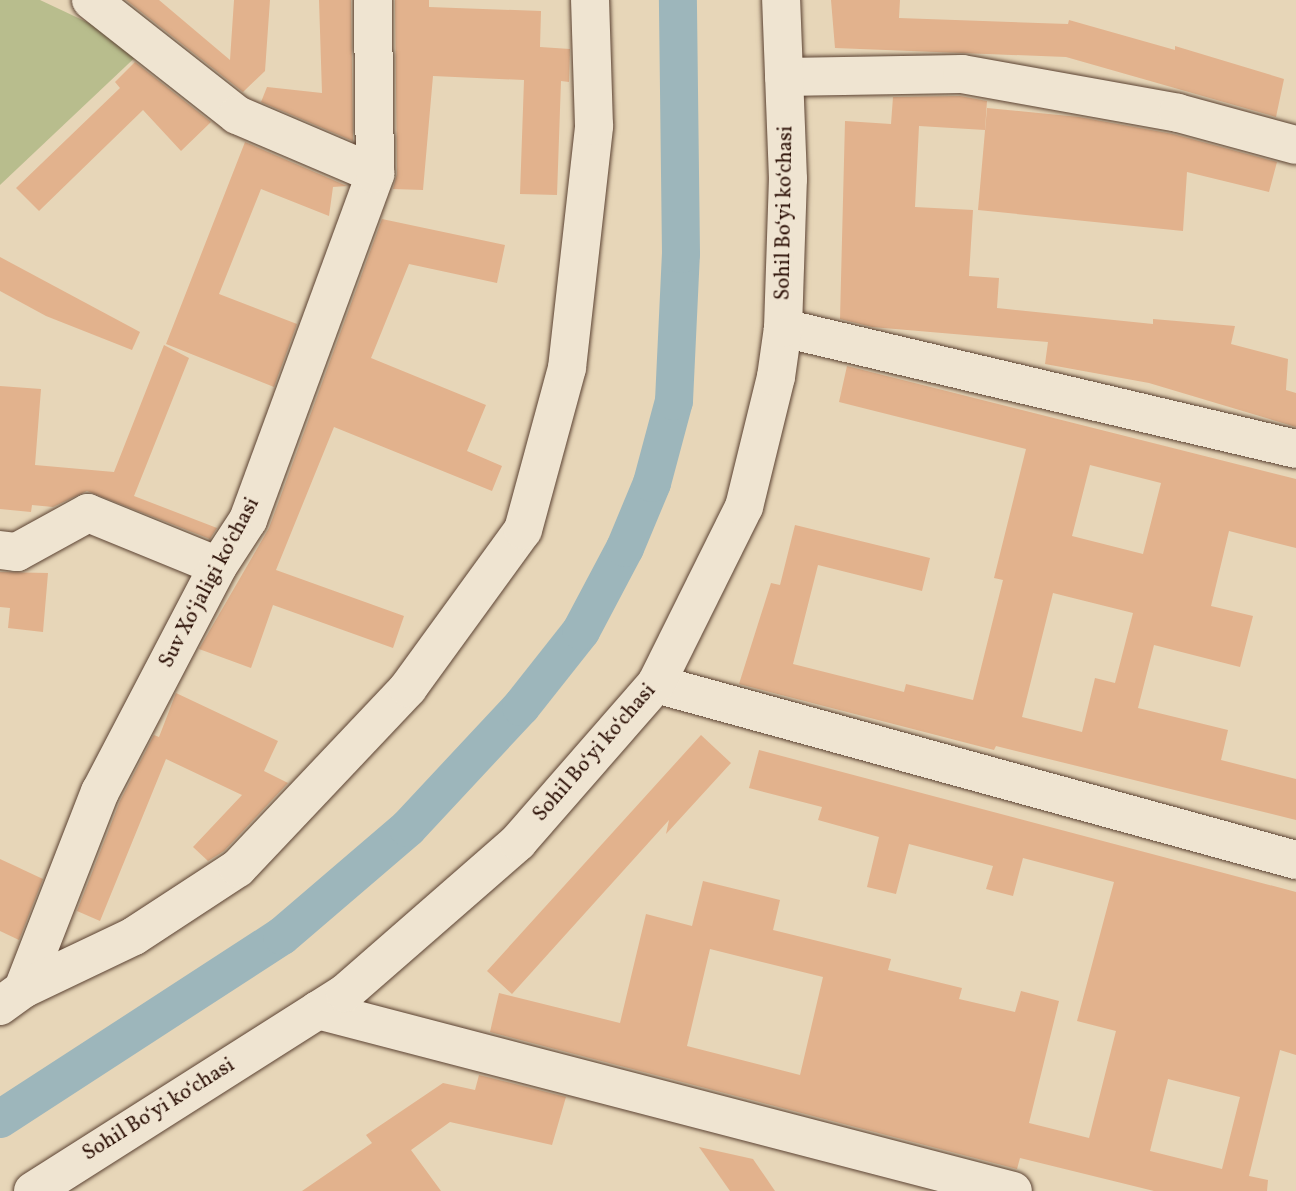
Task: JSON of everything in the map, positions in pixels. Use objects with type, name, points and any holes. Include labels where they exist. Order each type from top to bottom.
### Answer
[{"type":"street","points":[[90,0],[237,115],[375,174]]},
{"type":"street","name":"Suv Xoʻjaligi koʻchasi","points":[[11,997],[100,792],[218,566],[248,520],[375,174],[373,0]]},
{"type":"street","points":[[11,997],[134,936],[238,868],[408,688],[523,530],[567,368],[594,125],[590,0]]},
{"type":"street","name":"Sohil Boʻyi koʻchasi","points":[[33,1191],[345,993],[518,842],[656,684],[744,507],[776,377],[783,328],[788,179],[781,0]]},
{"type":"street","points":[[784,77],[962,74],[1178,113],[1296,145]]},
{"type":"street","points":[[783,328],[1296,449]]},
{"type":"street","points":[[0,550],[17,552],[88,513],[218,566]]},
{"type":"street","points":[[656,684],[1296,860]]},
{"type":"street","points":[[318,1010],[927,1183],[1013,1191]]},
{"type":"green space","points":[[0,0],[40,0],[144,49],[0,185]]},
{"type":"building","points":[[126,0],[159,0],[230,60],[234,0],[270,0],[265,71],[243,92]]},
{"type":"building","points":[[319,0],[351,0],[353,141],[261,102],[267,87],[322,93]]},
{"type":"building","points":[[395,0],[429,0],[429,7],[541,11],[540,47],[570,49],[569,82],[561,81],[557,195],[520,194],[524,80],[433,76],[423,190],[393,189],[397,174]]},
{"type":"building","points":[[831,0],[900,0],[899,18],[1068,24],[1069,20],[1175,50],[1175,46],[1284,79],[1276,117],[1066,57],[835,48]]},
{"type":"building","points":[[135,62],[211,122],[181,151],[143,110],[39,211],[16,188],[120,88],[115,82]]},
{"type":"building","points":[[960,96],[987,101],[985,130],[919,126],[915,207],[973,210],[969,276],[999,278],[997,308],[1153,324],[1153,319],[1235,326],[1231,344],[1288,359],[1286,390],[1296,393],[1296,427],[1149,383],[1045,364],[1048,342],[872,327],[840,319],[845,121],[891,124],[893,97]]},
{"type":"building","points":[[987,108],[1079,117],[1173,134],[1277,162],[1269,192],[1187,172],[1183,231],[978,210]]},
{"type":"building","points":[[245,142],[347,186],[333,187],[329,216],[261,189],[219,294],[297,324],[274,387],[166,344]]},
{"type":"building","points":[[382,219],[505,245],[497,283],[409,264],[371,358],[486,405],[467,451],[502,466],[492,491],[334,427],[276,570],[404,616],[393,648],[273,605],[251,668],[199,649],[269,528]]},
{"type":"building","points":[[0,257],[140,332],[132,350],[46,316],[0,291]]},
{"type":"building","points":[[164,345],[189,358],[134,496],[217,528],[210,539],[87,491],[53,507],[32,505],[31,512],[0,509],[0,386],[41,389],[35,465],[114,472]]},
{"type":"building","points":[[847,366],[1296,479],[1296,548],[1229,531],[1211,606],[1253,616],[1240,667],[1154,645],[1138,708],[1228,730],[1221,760],[1296,779],[1296,820],[996,746],[994,750],[739,684],[771,583],[780,585],[795,525],[930,558],[922,591],[818,565],[793,664],[904,692],[906,684],[973,700],[1003,580],[994,578],[1026,449],[839,402]],"holes":[[[1090,465],[1161,483],[1143,554],[1072,536]],[[1053,593],[1133,613],[1115,683],[1095,678],[1082,732],[1022,717]]]},
{"type":"building","points":[[0,572],[48,573],[43,632],[8,628],[10,608],[0,607]]},
{"type":"building","points":[[176,693],[278,741],[264,771],[288,783],[224,851],[208,861],[193,847],[242,795],[166,759],[100,921],[77,911],[120,801],[154,735],[159,737]]},
{"type":"building","points":[[701,735],[731,763],[666,834],[669,820],[512,994],[487,971]]},
{"type":"building","points":[[759,750],[1296,892],[1296,1055],[1280,1050],[1249,1176],[1268,1180],[1267,1191],[1154,1191],[1020,1158],[1017,1169],[490,1032],[499,993],[620,1023],[646,914],[692,926],[703,881],[780,900],[773,930],[891,959],[888,970],[962,988],[959,999],[1015,1012],[1021,991],[1059,1001],[1029,1123],[1089,1138],[1116,1031],[1077,1021],[1114,882],[1023,858],[1013,896],[986,889],[993,866],[909,844],[896,894],[867,887],[879,837],[818,820],[822,807],[749,788]],"holes":[[[710,949],[823,977],[800,1075],[687,1046]],[[1168,1079],[1240,1097],[1222,1169],[1150,1151]]]},
{"type":"building","points":[[0,859],[43,879],[19,940],[0,931]]},
{"type":"building","points":[[479,1075],[566,1097],[552,1145],[450,1122],[411,1150],[441,1191],[302,1191],[372,1143],[366,1135],[443,1083],[475,1090]]},
{"type":"building","points":[[699,1147],[753,1159],[775,1191],[730,1191]]},
{"type":"waterway","points":[[0,1119],[282,936],[408,828],[521,707],[581,631],[625,548],[652,483],[674,401],[681,254],[678,0]]}]
